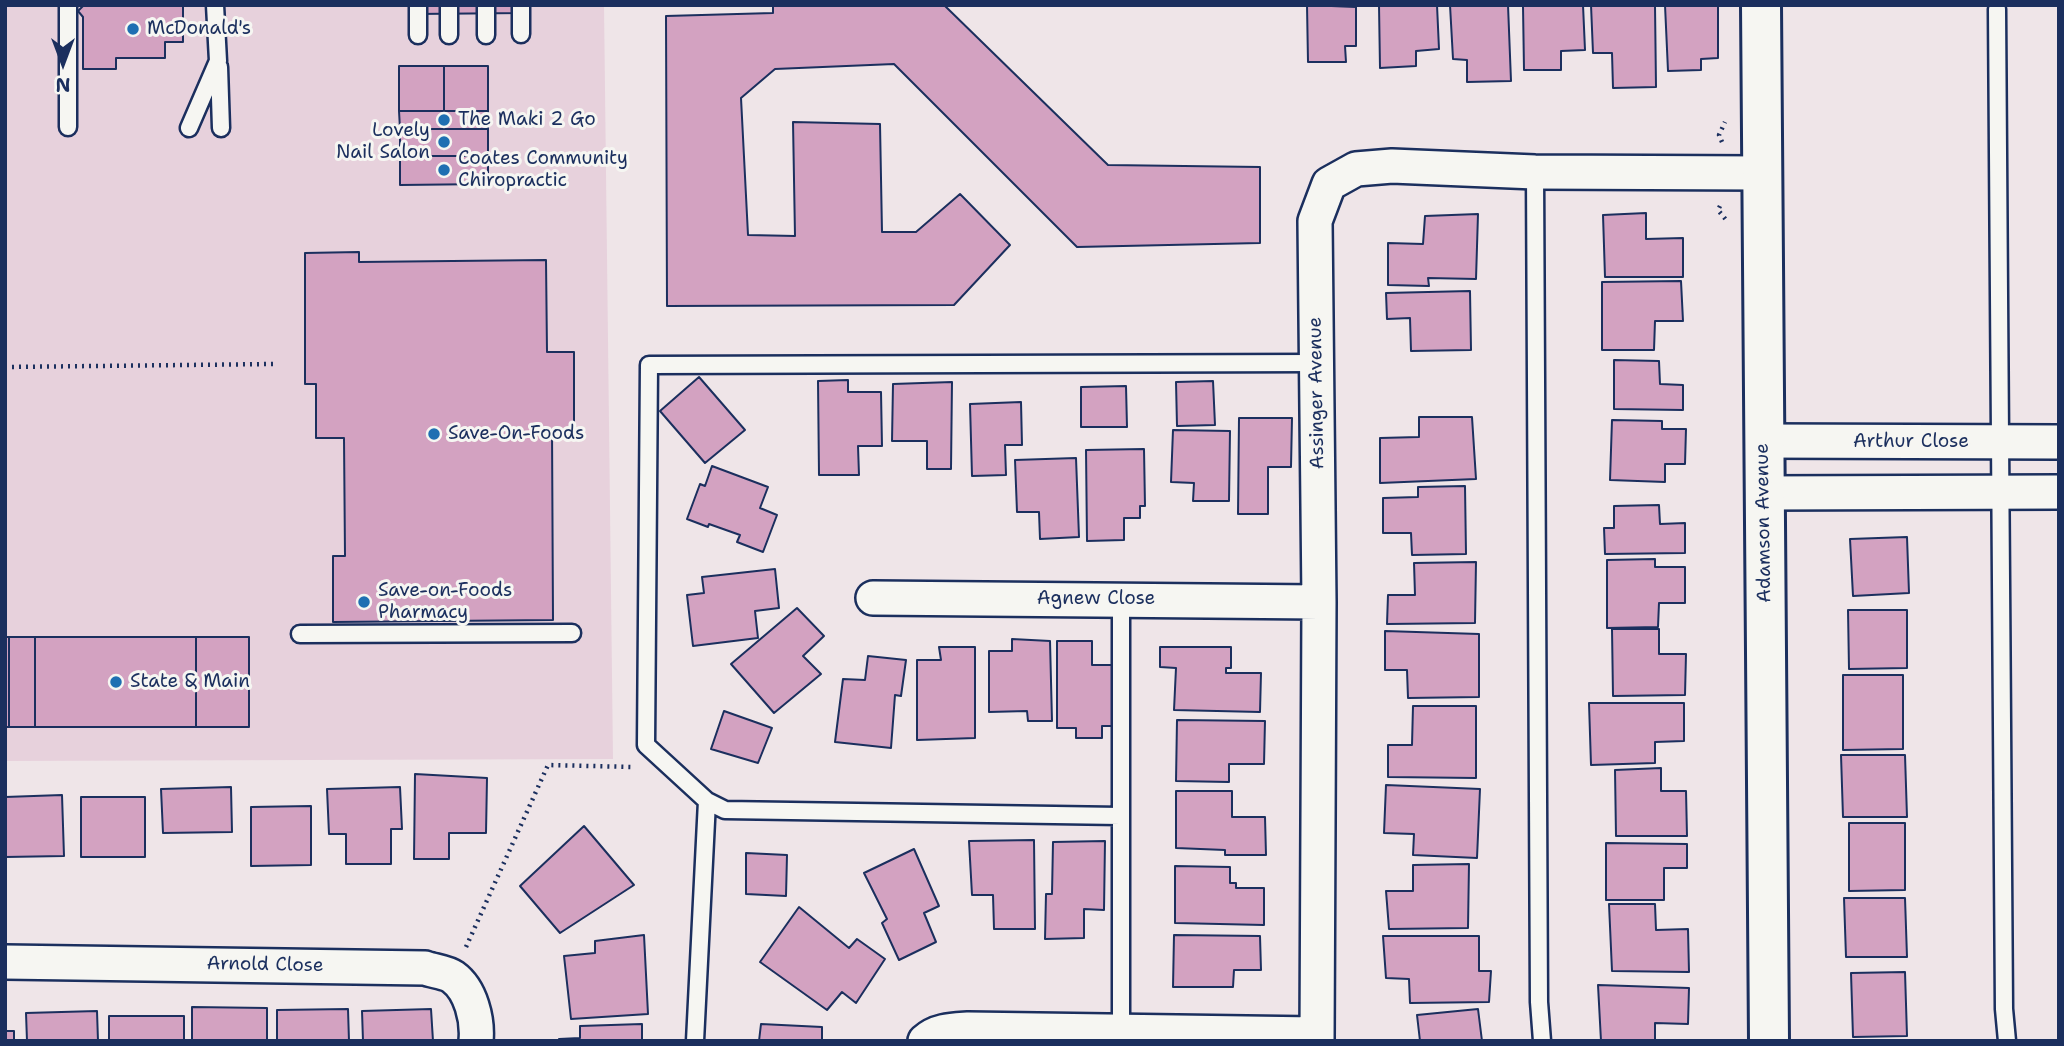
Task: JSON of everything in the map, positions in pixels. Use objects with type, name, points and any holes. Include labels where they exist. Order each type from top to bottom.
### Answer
[{"type":"street","name":"Adamson Avenue","points":[[1761,5],[1769,1041]]},
{"type":"street","name":"Assinger Avenue","points":[[1317,1038],[1319,601],[1315,221],[1329,184],[1356,169],[1392,166],[1535,172],[1761,173]]},
{"type":"street","name":"Arthur Close","points":[[1763,441],[2059,442]]},
{"type":"street","points":[[1763,493],[2059,492]]},
{"type":"street","name":"Agnew Close","points":[[873,598],[1319,601]]},
{"type":"street","name":"Arnold Close","points":[[5,962],[377,966],[425,968],[453,977]]},
{"type":"street","points":[[453,977],[469,998],[475,1017],[476,1041]]},
{"type":"street","points":[[925,1041],[946,1030],[968,1029],[1121,1036],[1317,1038]]},
{"type":"lane","points":[[68,5],[68,127]]},
{"type":"lane","points":[[215,5],[221,128]]},
{"type":"lane","points":[[418,5],[418,34]]},
{"type":"lane","points":[[449,5],[449,34]]},
{"type":"lane","points":[[486,5],[486,34]]},
{"type":"lane","points":[[521,5],[521,34]]},
{"type":"lane","points":[[1997,9],[2004,995],[2007,1041]]},
{"type":"lane","points":[[189,128],[218,61]]},
{"type":"lane","points":[[1535,172],[1539,1002],[1542,1041]]},
{"type":"lane","points":[[1120,816],[725,810],[707,801],[646,746],[649,365],[1317,363]]},
{"type":"lane","points":[[1121,599],[1121,1036]]},
{"type":"lane","points":[[300,634],[572,632]]},
{"type":"lane","points":[[695,1041],[707,801]]},
{"type":"path","points":[[5,367],[274,364]]},
{"type":"path","points":[[453,977],[548,765],[671,768]]},
{"type":"shaded area","points":[[5,5],[604,5],[613,759],[5,761]]},
{"type":"building","name":"McDonald's","points":[[84,5],[183,5],[183,42],[165,42],[165,58],[116,58],[116,69],[83,69],[83,17],[78,11]]},
{"type":"building","points":[[415,5],[524,5],[524,13],[415,14]]},
{"type":"building","points":[[773,5],[944,5],[1108,165],[1260,167],[1260,243],[1077,247],[894,64],[775,69],[741,98],[748,235],[795,236],[793,122],[880,124],[882,232],[916,232],[960,194],[1010,245],[954,305],[667,306],[666,16],[773,13]]},
{"type":"building","points":[[1307,5],[1356,7],[1356,46],[1345,46],[1346,62],[1308,62]]},
{"type":"building","points":[[1379,5],[1437,5],[1439,49],[1416,51],[1416,66],[1380,68]]},
{"type":"building","points":[[1450,5],[1508,5],[1511,81],[1467,82],[1467,60],[1453,59]]},
{"type":"building","points":[[1583,5],[1585,50],[1561,51],[1561,70],[1524,70],[1523,6]]},
{"type":"building","points":[[1591,5],[1655,5],[1656,87],[1613,88],[1612,53],[1593,53]]},
{"type":"building","points":[[1665,5],[1718,5],[1718,58],[1701,59],[1701,70],[1668,71]]},
{"type":"building","points":[[399,66],[444,66],[444,111],[399,111]]},
{"type":"building","points":[[444,66],[488,66],[488,111],[444,111]]},
{"type":"building","name":"The Maki 2 Go","points":[[399,111],[488,111],[488,129],[400,129]]},
{"type":"building","name":"Lovely Nail Salon","points":[[400,129],[488,129],[488,156],[400,156]]},
{"type":"building","name":"Coates Community Chiropractic","points":[[400,156],[488,156],[488,184],[400,185]]},
{"type":"building","points":[[1646,213],[1646,239],[1683,238],[1683,277],[1605,277],[1603,215]]},
{"type":"building","points":[[1478,214],[1476,279],[1428,278],[1429,286],[1388,285],[1388,243],[1423,244],[1425,216]]},
{"type":"building","name":"Save-On-Foods","points":[[359,252],[359,262],[546,260],[547,352],[574,352],[574,429],[552,429],[553,620],[333,622],[333,556],[345,556],[344,438],[316,438],[316,384],[305,384],[305,253]]},
{"type":"building","points":[[1681,281],[1683,321],[1655,321],[1654,350],[1602,350],[1602,282]]},
{"type":"building","points":[[1470,291],[1471,350],[1411,351],[1410,318],[1387,319],[1386,293]]},
{"type":"building","points":[[1614,360],[1659,361],[1660,384],[1683,385],[1683,410],[1614,409]]},
{"type":"building","points":[[699,377],[745,430],[705,463],[660,411]]},
{"type":"building","points":[[848,380],[848,392],[881,392],[882,446],[858,446],[859,475],[819,475],[818,381]]},
{"type":"building","points":[[1213,381],[1215,425],[1177,426],[1176,382]]},
{"type":"building","points":[[952,382],[951,469],[927,469],[927,441],[892,441],[893,384]]},
{"type":"building","points":[[1126,386],[1127,427],[1081,427],[1081,387]]},
{"type":"building","points":[[1021,402],[1022,445],[1005,445],[1006,475],[972,476],[970,404]]},
{"type":"building","points":[[1419,417],[1472,417],[1476,479],[1380,483],[1380,438],[1419,437]]},
{"type":"building","points":[[1239,418],[1292,418],[1291,467],[1268,467],[1268,514],[1238,514]]},
{"type":"building","points":[[1612,420],[1662,421],[1662,429],[1686,429],[1685,464],[1665,464],[1665,482],[1610,480]]},
{"type":"building","points":[[1173,430],[1230,431],[1229,501],[1193,501],[1194,483],[1171,482]]},
{"type":"building","points":[[1144,449],[1145,506],[1140,506],[1140,518],[1124,518],[1124,540],[1087,541],[1086,450]]},
{"type":"building","points":[[1076,458],[1079,537],[1040,539],[1039,512],[1017,512],[1015,460]]},
{"type":"building","points":[[712,466],[768,487],[760,508],[777,515],[763,552],[737,542],[740,535],[687,519],[700,484],[705,486]]},
{"type":"building","points":[[1465,486],[1466,554],[1412,555],[1411,533],[1383,533],[1383,498],[1418,497],[1418,487]]},
{"type":"building","points":[[1659,505],[1660,524],[1685,523],[1685,553],[1605,554],[1604,528],[1614,528],[1614,506]]},
{"type":"building","points":[[1907,537],[1909,593],[1853,596],[1850,539]]},
{"type":"building","points":[[1655,559],[1655,567],[1685,567],[1685,603],[1659,603],[1658,627],[1607,628],[1607,560]]},
{"type":"building","points":[[1476,562],[1475,623],[1387,624],[1388,595],[1415,595],[1414,563]]},
{"type":"building","points":[[775,569],[779,608],[755,611],[758,638],[693,646],[687,595],[704,593],[702,577]]},
{"type":"building","points":[[797,608],[824,636],[803,656],[821,674],[774,713],[731,664]]},
{"type":"building","points":[[1848,610],[1907,610],[1907,668],[1849,669]]},
{"type":"building","points":[[1612,629],[1659,629],[1659,654],[1686,654],[1685,695],[1613,696]]},
{"type":"building","points":[[1385,631],[1479,634],[1479,697],[1408,698],[1407,670],[1385,670]]},
{"type":"building","points":[[5,637],[9,637],[9,727],[5,727]]},
{"type":"building","points":[[9,637],[35,637],[35,727],[9,727]]},
{"type":"building","name":"State & Main","points":[[35,637],[196,637],[196,727],[35,727]]},
{"type":"building","points":[[196,637],[249,637],[249,727],[196,727]]},
{"type":"building","points":[[1012,639],[1050,641],[1052,721],[1028,721],[1027,711],[989,712],[989,651],[1012,651]]},
{"type":"building","points":[[1057,641],[1092,641],[1092,665],[1116,665],[1116,726],[1102,726],[1102,738],[1076,738],[1076,728],[1057,728]]},
{"type":"building","points":[[939,647],[975,647],[975,738],[917,740],[917,660],[941,660]]},
{"type":"building","points":[[1160,647],[1231,647],[1231,668],[1226,668],[1226,673],[1261,673],[1260,712],[1174,710],[1176,668],[1160,667]]},
{"type":"building","points":[[868,656],[906,660],[901,696],[895,695],[891,748],[835,742],[843,679],[865,680]]},
{"type":"building","points":[[1843,675],[1903,675],[1903,749],[1843,750]]},
{"type":"building","points":[[1589,703],[1684,703],[1684,741],[1655,742],[1655,763],[1591,765]]},
{"type":"building","points":[[1413,706],[1476,706],[1476,778],[1388,777],[1388,745],[1412,745]]},
{"type":"building","points":[[724,711],[772,728],[758,763],[711,749]]},
{"type":"building","points":[[1177,720],[1265,721],[1264,764],[1229,764],[1229,782],[1176,781]]},
{"type":"building","points":[[1841,755],[1905,755],[1907,817],[1843,817]]},
{"type":"building","points":[[1661,768],[1661,791],[1686,791],[1687,836],[1616,836],[1615,770]]},
{"type":"building","points":[[415,774],[487,778],[486,833],[449,833],[449,859],[414,859]]},
{"type":"building","points":[[1386,785],[1480,789],[1477,858],[1413,855],[1414,834],[1384,833]]},
{"type":"building","points":[[231,787],[232,832],[163,833],[161,789]]},
{"type":"building","points":[[400,787],[402,829],[391,829],[391,864],[346,864],[346,834],[329,834],[327,789]]},
{"type":"building","points":[[1176,791],[1232,791],[1232,817],[1265,817],[1266,855],[1225,855],[1225,850],[1176,848]]},
{"type":"building","points":[[62,795],[64,856],[5,857],[5,797]]},
{"type":"building","points":[[81,797],[145,797],[145,857],[81,857]]},
{"type":"building","points":[[311,806],[311,865],[251,866],[251,807]]},
{"type":"building","points":[[1849,823],[1905,823],[1905,890],[1849,891]]},
{"type":"building","points":[[584,826],[634,885],[560,933],[520,886]]},
{"type":"building","points":[[1034,840],[1035,929],[994,929],[993,895],[972,895],[969,841]]},
{"type":"building","points":[[1105,841],[1104,910],[1084,909],[1084,938],[1045,939],[1046,894],[1052,894],[1053,842]]},
{"type":"building","points":[[1606,843],[1687,844],[1687,868],[1664,868],[1664,900],[1606,900]]},
{"type":"building","points":[[914,849],[939,906],[924,913],[936,942],[899,960],[882,923],[887,919],[864,873]]},
{"type":"building","points":[[746,853],[787,855],[786,896],[746,894]]},
{"type":"building","points":[[1469,864],[1468,928],[1389,929],[1386,891],[1413,891],[1413,865]]},
{"type":"building","points":[[1175,866],[1230,867],[1230,883],[1236,883],[1236,888],[1264,888],[1264,925],[1175,923]]},
{"type":"building","points":[[1844,898],[1905,898],[1907,957],[1846,957]]},
{"type":"building","points":[[1609,904],[1655,904],[1656,930],[1688,929],[1689,972],[1612,971]]},
{"type":"building","points":[[799,907],[849,948],[857,939],[885,959],[856,1003],[842,992],[827,1010],[760,962]]},
{"type":"building","points":[[644,935],[648,1014],[571,1019],[564,956],[595,953],[595,941]]},
{"type":"building","points":[[1174,935],[1260,936],[1261,970],[1234,970],[1233,987],[1173,987]]},
{"type":"building","points":[[1383,936],[1479,936],[1479,971],[1491,971],[1489,1002],[1410,1003],[1409,979],[1386,978]]},
{"type":"building","points":[[1905,972],[1907,1036],[1853,1037],[1851,973]]},
{"type":"building","points":[[1598,985],[1689,988],[1688,1024],[1655,1023],[1655,1041],[1601,1041]]},
{"type":"building","points":[[192,1007],[267,1008],[267,1041],[192,1041]]},
{"type":"building","points":[[348,1009],[349,1041],[277,1041],[277,1010]]},
{"type":"building","points":[[431,1009],[433,1041],[363,1041],[362,1011]]},
{"type":"building","points":[[1478,1009],[1482,1041],[1420,1041],[1417,1015]]},
{"type":"building","points":[[97,1011],[98,1041],[27,1041],[26,1013]]},
{"type":"building","points":[[109,1016],[184,1016],[184,1041],[109,1041]]},
{"type":"building","points":[[642,1024],[642,1041],[559,1041],[580,1038],[580,1026]]},
{"type":"building","points":[[761,1024],[822,1027],[822,1041],[759,1041]]},
{"type":"building","points":[[5,1031],[14,1031],[14,1041],[5,1041]]},
{"type":"place","name":"McDonald's","points":[[133,29]]},
{"type":"place","name":"The Maki 2 Go","points":[[444,120]]},
{"type":"place","name":"Lovely Nail Salon","points":[[444,142]]},
{"type":"place","name":"Coates Community Chiropractic","points":[[444,170]]},
{"type":"place","name":"Save-On-Foods","points":[[434,434]]},
{"type":"place","name":"Save-on-Foods Pharmacy","points":[[364,602]]},
{"type":"place","name":"State & Main","points":[[116,682]]}]
